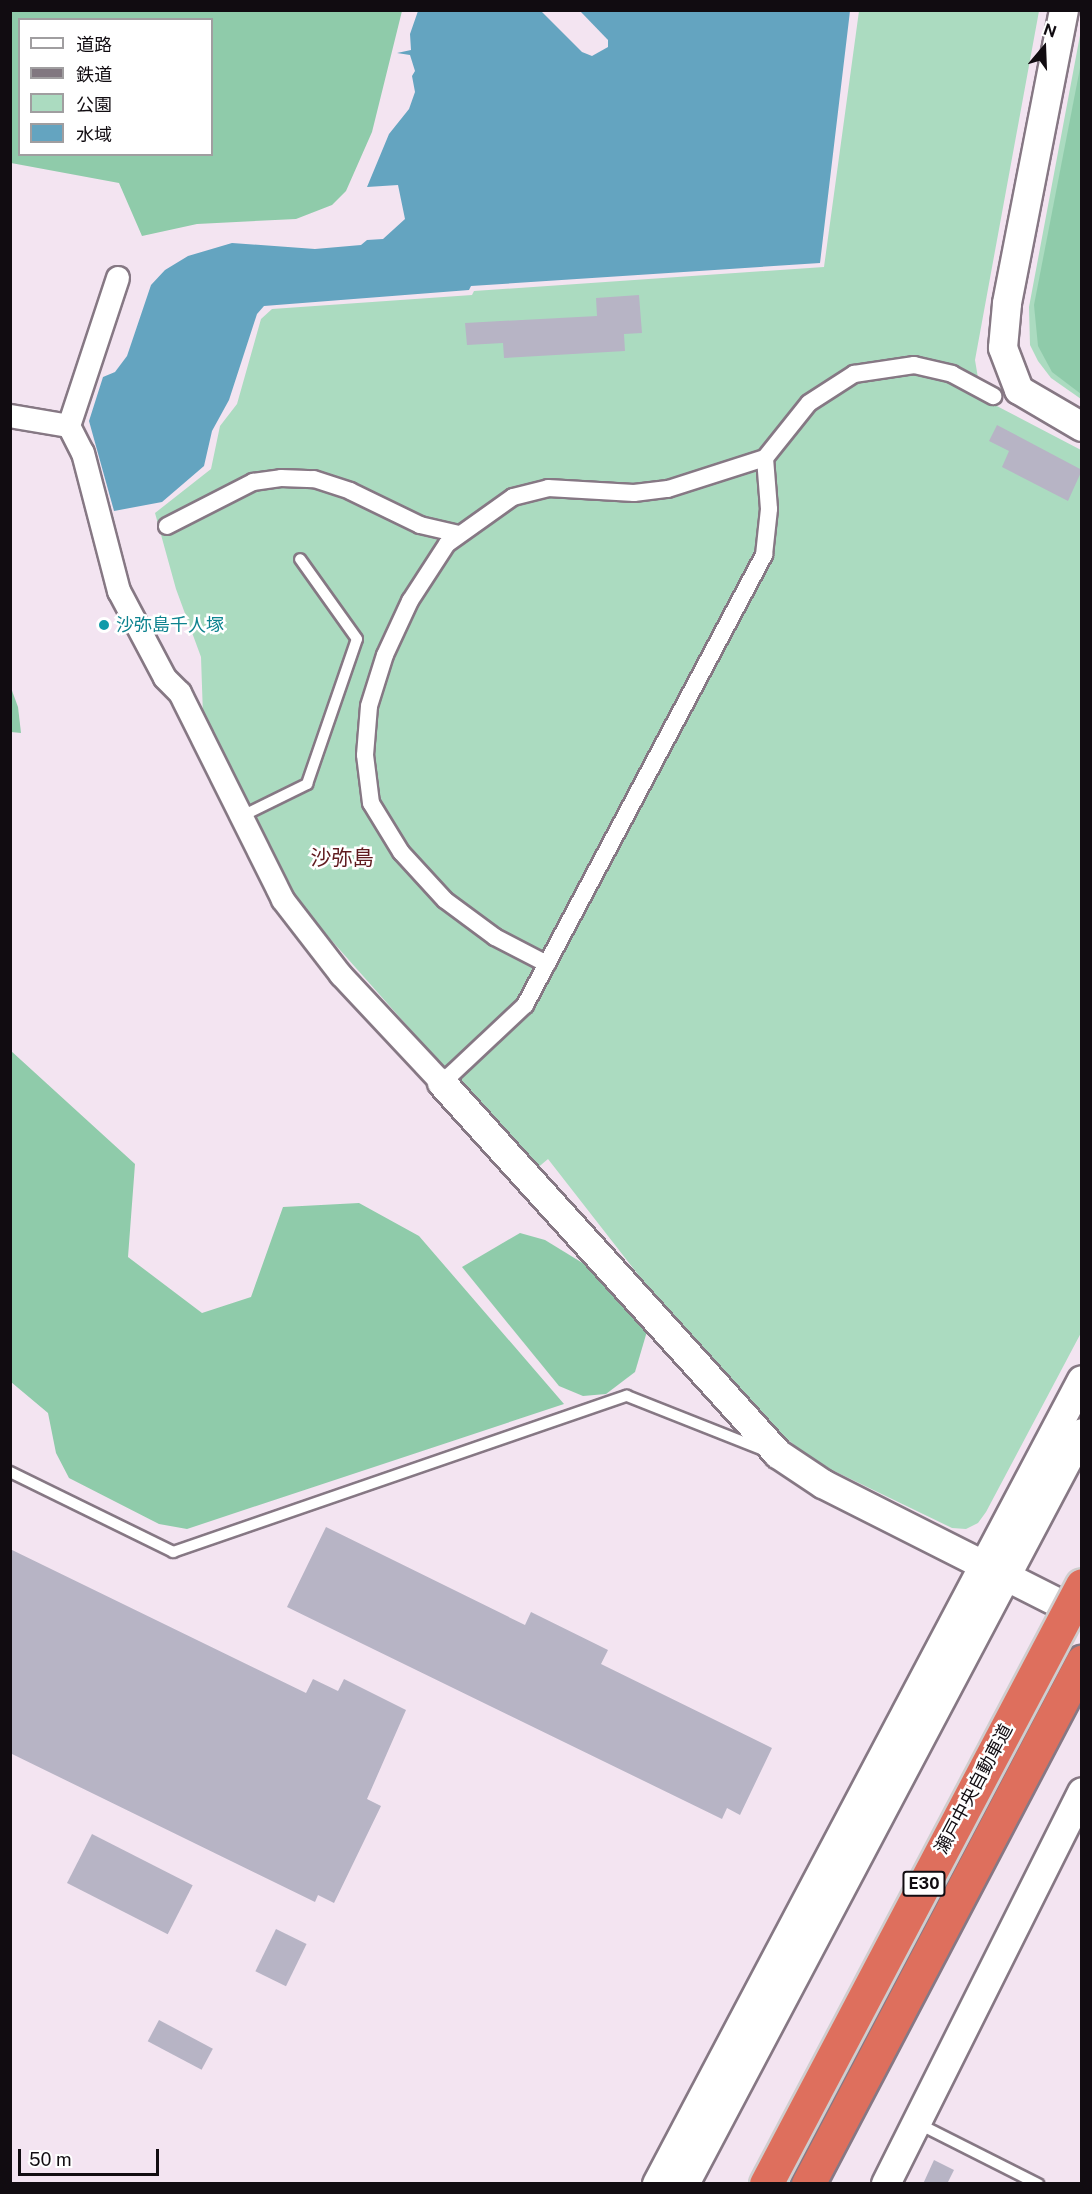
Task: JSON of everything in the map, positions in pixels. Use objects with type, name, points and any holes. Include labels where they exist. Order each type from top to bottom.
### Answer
[{"type":"highway","name":"瀬戸中央自動車道","points":[[766,2184],[1082,1586]]},
{"type":"highway","name":"瀬戸中央自動車道","points":[[808,2184],[1082,1662]]},
{"type":"street","points":[[1064,10],[1006,304],[1003,348],[1019,390],[1082,427]]},
{"type":"street","points":[[118,278],[69,426],[83,453],[119,591],[165,678],[180,693],[239,817],[283,900],[341,975],[442,1083],[778,1454],[823,1484],[1082,1615]]},
{"type":"street","points":[[547,964],[495,937],[445,900],[401,852],[371,803],[365,754],[369,706],[385,655],[410,601],[447,544],[513,497],[539,491],[634,493],[668,489],[765,458],[809,403],[854,374],[914,365],[952,374],[993,396]]},
{"type":"street","points":[[10,416],[69,426]]},
{"type":"street","points":[[442,1083],[525,1005],[764,555],[769,509],[765,458]]},
{"type":"street","points":[[167,526],[253,482],[281,477],[314,479],[350,490],[420,525],[459,534]]},
{"type":"street","points":[[685,2184],[994,1571],[1082,1380]]},
{"type":"street","points":[[657,2184],[994,1571],[1082,1433]]},
{"type":"street","points":[[886,2184],[1082,1792]]},
{"type":"lane","points":[[239,817],[307,784],[357,639],[300,559]]},
{"type":"lane","points":[[10,1472],[173,1552],[627,1396],[753,1448],[778,1454]]},
{"type":"lane","points":[[916,2123],[1038,2184]]},
{"type":"green space","points":[[11,10],[402,11],[372,132],[346,191],[332,205],[296,219],[197,224],[142,236],[119,183],[11,163]]},
{"type":"green space","points":[[859,11],[1039,11],[975,360],[978,378],[991,403],[1081,450],[1082,1331],[986,1512],[978,1523],[966,1529],[952,1528],[832,1470],[800,1450],[771,1425],[640,1277],[548,1159],[535,1170],[301,906],[203,716],[201,657],[176,589],[155,513],[211,469],[220,426],[237,404],[261,319],[272,309],[472,295],[474,291],[824,267]]},
{"type":"green space","points":[[1081,30],[1081,399],[1051,378],[1038,361],[1030,345],[1029,307]]},
{"type":"green space","points":[[1081,63],[1082,394],[1052,372],[1038,346],[1034,305]]},
{"type":"green space","points":[[11,688],[18,707],[21,733],[11,732]]},
{"type":"green space","points":[[10,1050],[135,1164],[128,1257],[202,1313],[251,1297],[283,1207],[359,1203],[419,1236],[564,1404],[187,1529],[159,1524],[69,1478],[56,1453],[48,1413],[11,1382]]},
{"type":"green space","points":[[520,1233],[545,1240],[594,1270],[648,1328],[635,1372],[606,1394],[583,1396],[559,1386],[462,1267]]},
{"type":"water","points":[[418,11],[850,11],[820,263],[471,286],[469,290],[264,306],[257,314],[229,400],[212,431],[204,466],[162,502],[114,511],[89,421],[103,377],[115,372],[127,356],[151,285],[165,270],[188,256],[232,243],[315,249],[361,245],[367,240],[383,239],[405,219],[398,185],[367,187],[389,134],[409,109],[415,92],[412,76],[415,71],[410,55],[397,53],[411,50],[410,34]]},
{"type":"pier","points":[[541,11],[580,11],[608,40],[608,47],[592,56],[582,52]]},
{"type":"building","points":[[639,295],[642,333],[624,334],[625,351],[504,358],[503,343],[467,345],[465,323],[597,316],[596,298]]},
{"type":"building","points":[[997,425],[1082,470],[1068,501],[1002,467],[1009,451],[989,441]]},
{"type":"building","points":[[326,1527],[525,1625],[531,1612],[608,1650],[601,1664],[772,1748],[740,1815],[727,1808],[722,1819],[287,1607]]},
{"type":"building","points":[[10,1549],[306,1693],[313,1679],[338,1691],[344,1679],[406,1710],[367,1799],[381,1806],[334,1903],[318,1895],[315,1902],[10,1753]]},
{"type":"building","points":[[92,1834],[193,1885],[168,1934],[67,1883]]},
{"type":"building","points":[[276,1929],[307,1944],[286,1986],[255,1971]]},
{"type":"building","points":[[159,2020],[213,2049],[202,2070],[148,2041]]},
{"type":"building","points":[[934,2160],[954,2170],[947,2184],[923,2184]]},
{"type":"railway","points":[[781,2184],[1082,1616]]},
{"type":"place","name":"沙弥島千人塚","points":[[104,625]]},
{"type":"district","name":"沙弥島","points":[[342,858]]}]
